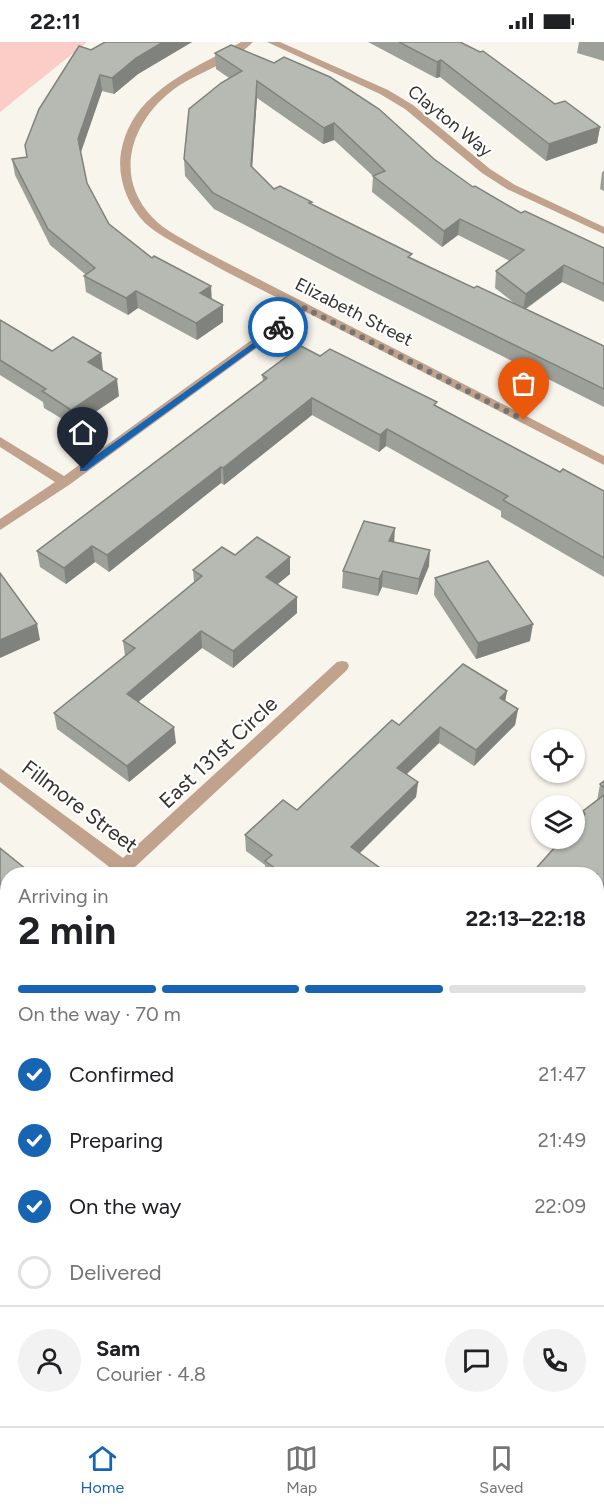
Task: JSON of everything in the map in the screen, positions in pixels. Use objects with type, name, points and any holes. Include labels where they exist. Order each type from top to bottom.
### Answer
[{"type":"street","name":"Elizabeth Street","points":[[248,42],[186,77],[154,99],[130,131],[125,161],[130,189],[141,211],[160,229],[198,252],[604,461]]},
{"type":"street","name":"Clayton Way","points":[[272,42],[384,92],[409,107],[486,171],[511,187],[604,231]]},
{"type":"street","points":[[0,525],[64,482],[305,308]]},
{"type":"street","points":[[0,441],[64,482]]},
{"type":"street","name":"East 131st Circle","points":[[132,867],[342,666]]},
{"type":"street","name":"Fillmore Street","points":[[0,774],[123,867]]},
{"type":"shaded area","points":[[0,42],[87,42],[0,112]]},
{"type":"building","points":[[105,42],[163,42],[136,58],[112,78],[100,75],[78,139],[87,183],[109,224],[152,258],[154,256],[211,286],[200,293],[223,305],[196,323],[136,291],[126,298],[84,276],[95,268],[48,229],[12,159],[27,157],[25,145],[39,109],[79,46],[91,50]]},
{"type":"building","points":[[399,42],[460,42],[480,52],[483,51],[555,104],[565,101],[600,127],[549,144],[441,60],[437,62]]},
{"type":"building","points":[[231,45],[274,63],[284,57],[330,77],[379,109],[434,159],[473,187],[475,186],[521,213],[525,211],[604,248],[604,284],[564,265],[526,294],[496,271],[524,250],[460,219],[444,231],[373,176],[385,171],[334,123],[324,128],[257,81],[251,166],[274,189],[280,186],[312,202],[309,203],[412,254],[408,257],[474,288],[477,286],[604,346],[604,389],[370,274],[213,193],[184,159],[189,109],[221,83],[242,71],[215,53]]},
{"type":"building","points":[[0,320],[52,351],[73,337],[101,353],[88,362],[117,379],[71,410],[42,391],[46,389],[0,360]]},
{"type":"building","points":[[301,346],[320,356],[330,349],[437,402],[434,405],[560,472],[563,469],[604,491],[604,558],[503,500],[508,496],[387,429],[380,435],[312,398],[107,555],[92,546],[64,568],[37,551],[267,378],[262,375]]},
{"type":"building","points":[[364,521],[395,528],[389,541],[430,550],[419,579],[383,571],[379,579],[343,571]]},
{"type":"building","points":[[257,537],[290,557],[266,577],[297,597],[233,651],[201,631],[127,694],[174,727],[127,766],[54,713],[135,648],[123,641],[202,576],[193,570],[222,547],[235,555]]},
{"type":"building","points":[[488,561],[533,624],[478,643],[435,578]]},
{"type":"building","points":[[0,573],[37,624],[0,640]]},
{"type":"building","points":[[463,664],[507,691],[500,698],[518,709],[476,750],[440,727],[397,768],[418,782],[351,847],[379,867],[273,867],[265,861],[272,855],[245,835],[283,800],[297,810],[392,720],[399,725]]},
{"type":"building","points":[[604,795],[604,867],[537,867],[553,849],[585,849],[585,809]]},
{"type":"building","points":[[0,848],[23,867],[0,867]]},
{"type":"way so far","points":[[278,327],[305,308],[524,420]]},
{"type":"route","points":[[83,469],[278,327]]}]
